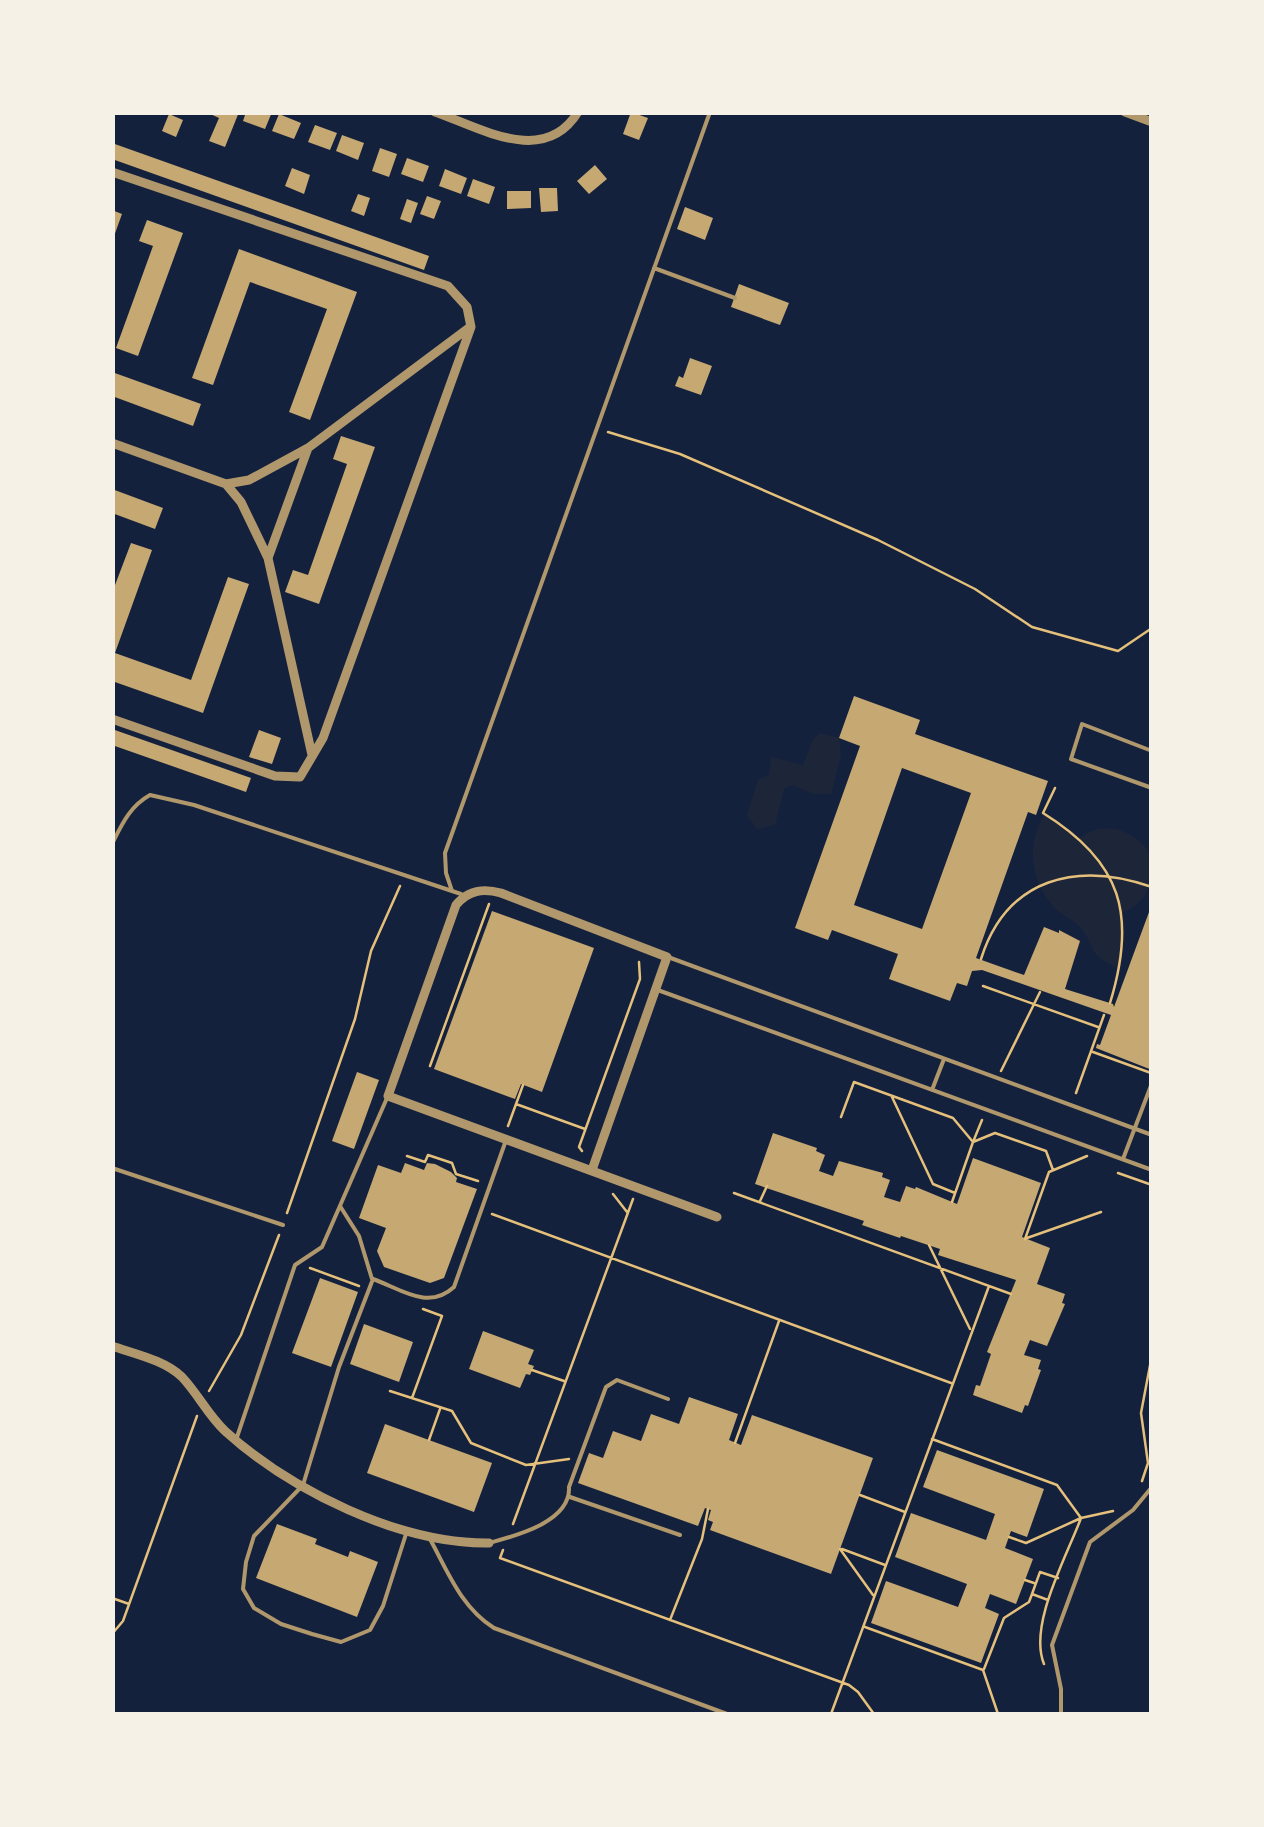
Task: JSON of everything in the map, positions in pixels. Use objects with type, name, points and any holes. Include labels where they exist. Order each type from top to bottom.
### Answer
[{"type":"street","points":[[434,112],[523,142],[555,136],[571,124],[578,112]]},
{"type":"street","points":[[1125,112],[1152,122]]},
{"type":"street","points":[[112,172],[448,286],[467,306],[471,327],[323,738],[300,776],[275,776],[112,719]]},
{"type":"street","points":[[112,443],[226,484],[249,480],[308,448],[471,327]]},
{"type":"street","points":[[268,558],[308,448]]},
{"type":"street","points":[[226,484],[241,502],[268,558],[312,757]]},
{"type":"street","points":[[593,1169],[667,957],[501,892],[485,888],[464,895],[456,905],[388,1096],[717,1217]]},
{"type":"street","points":[[112,1346],[178,1374],[236,1440],[262,1462],[348,1510],[408,1530],[468,1544],[488,1543]]},
{"type":"lane","points":[[452,891],[445,852],[710,112]]},
{"type":"lane","points":[[654,268],[735,298]]},
{"type":"lane","points":[[1152,751],[1082,724],[1072,759],[1152,788]]},
{"type":"lane","points":[[112,844],[124,818],[150,795],[183,802],[464,895]]},
{"type":"lane","points":[[667,957],[1152,1135]]},
{"type":"lane","points":[[656,989],[1152,1170]]},
{"type":"lane","points":[[932,1090],[944,1058]]},
{"type":"lane","points":[[1123,1159],[1152,1083]]},
{"type":"lane","points":[[236,1440],[297,1264],[322,1248],[388,1096]]},
{"type":"lane","points":[[373,1279],[428,1301],[443,1297],[454,1287],[505,1138]]},
{"type":"lane","points":[[112,1168],[282,1225]]},
{"type":"lane","points":[[340,1206],[359,1236],[373,1279],[339,1367],[304,1485],[254,1536],[243,1589],[254,1608],[281,1624],[341,1642],[370,1630],[383,1606],[408,1530]]},
{"type":"lane","points":[[488,1543],[508,1538],[561,1512],[570,1497],[569,1487],[606,1387],[617,1380],[668,1399]]},
{"type":"lane","points":[[1061,1714],[1061,1688],[1052,1646],[1090,1542],[1133,1510],[1152,1487]]},
{"type":"lane","points":[[570,1497],[680,1536]]},
{"type":"lane","points":[[428,1534],[461,1597],[485,1622],[726,1714]]},
{"type":"path","points":[[597,428],[680,454],[878,540],[974,589],[1032,627],[1118,651],[1152,628]]},
{"type":"path","points":[[1055,788],[1042,812],[1084,841],[1108,874],[1121,910],[1122,965],[1110,1003]]},
{"type":"path","points":[[980,959],[1004,916],[1030,891],[1065,876],[1108,874],[1152,887]]},
{"type":"path","points":[[112,1634],[123,1621],[202,1403],[242,1336],[355,1018],[370,950],[405,876]]},
{"type":"path","points":[[430,1066],[489,903]]},
{"type":"path","points":[[628,1213],[579,1147],[640,979],[641,970],[634,955]]},
{"type":"path","points":[[983,986],[1100,1027]]},
{"type":"path","points":[[998,1078],[1040,992]]},
{"type":"path","points":[[1072,1106],[1104,1015]]},
{"type":"path","points":[[1091,1051],[1152,1073]]},
{"type":"path","points":[[840,1117],[854,1082],[953,1118],[974,1142]]},
{"type":"path","points":[[505,1138],[523,1085]]},
{"type":"path","points":[[892,1096],[933,1184],[956,1193]]},
{"type":"path","points":[[516,1104],[585,1130]]},
{"type":"path","points":[[952,1202],[986,1110]]},
{"type":"path","points":[[974,1142],[995,1132],[1046,1151],[1053,1170]]},
{"type":"path","points":[[1096,1150],[1049,1172],[1025,1238],[1101,1212]]},
{"type":"path","points":[[408,1156],[426,1162],[428,1155],[445,1159],[452,1163],[456,1174],[480,1182]]},
{"type":"path","points":[[1118,1173],[1152,1185]]},
{"type":"path","points":[[760,1202],[767,1186]]},
{"type":"path","points":[[638,1187],[500,1558],[842,1683],[858,1692],[874,1714]]},
{"type":"path","points":[[734,1193],[1011,1294]]},
{"type":"path","points":[[482,1210],[952,1383]]},
{"type":"path","points":[[929,1246],[972,1331]]},
{"type":"path","points":[[297,1264],[369,1290]]},
{"type":"path","points":[[831,1714],[989,1286]]},
{"type":"path","points":[[412,1398],[442,1316],[424,1310]]},
{"type":"path","points":[[735,1443],[780,1320]]},
{"type":"path","points":[[532,1370],[566,1382]]},
{"type":"path","points":[[390,1391],[457,1416],[471,1443],[526,1465],[580,1456]]},
{"type":"path","points":[[429,1440],[440,1408]]},
{"type":"path","points":[[931,1438],[1057,1485],[1081,1518],[1026,1543],[1009,1536]]},
{"type":"path","points":[[860,1495],[905,1512]]},
{"type":"path","points":[[670,1620],[702,1540],[708,1509]]},
{"type":"path","points":[[874,1596],[840,1549],[885,1565]]},
{"type":"path","points":[[998,1714],[984,1670],[1004,1618],[1029,1602],[1040,1572],[1058,1578]]},
{"type":"path","points":[[1025,1580],[1035,1584]]},
{"type":"path","points":[[1032,1594],[1050,1600]]},
{"type":"path","points":[[112,1598],[129,1604]]},
{"type":"path","points":[[863,1626],[984,1670]]},
{"type":"shaded area","points":[[820,733],[839,738],[841,756],[831,794],[812,794],[793,785],[784,789],[775,825],[757,829],[747,815],[758,780],[769,775],[771,757],[803,765],[813,739]]},
{"type":"shaded area","points":[[1045,814],[1080,838],[1098,829],[1116,829],[1148,850],[1152,870],[1148,888],[1138,903],[1121,913],[1120,969],[1096,954],[1079,926],[1054,907],[1040,886],[1033,850]]},
{"type":"building","points":[[206,112],[239,112],[225,147],[209,141],[219,118]]},
{"type":"building","points":[[246,112],[272,112],[265,129],[243,121]]},
{"type":"building","points":[[631,112],[648,118],[639,140],[623,134]]},
{"type":"building","points":[[169,114],[183,120],[176,137],[162,131]]},
{"type":"building","points":[[279,114],[301,123],[294,139],[272,131]]},
{"type":"building","points":[[315,125],[337,133],[330,150],[308,142]]},
{"type":"building","points":[[342,135],[364,143],[358,160],[336,151]]},
{"type":"building","points":[[112,143],[429,256],[424,270],[112,159]]},
{"type":"building","points":[[380,148],[397,154],[389,177],[372,171]]},
{"type":"building","points":[[407,158],[429,166],[423,182],[401,174]]},
{"type":"building","points":[[595,165],[607,179],[589,194],[577,181]]},
{"type":"building","points":[[292,168],[310,175],[304,194],[285,186]]},
{"type":"building","points":[[445,169],[467,178],[461,194],[439,186]]},
{"type":"building","points":[[473,179],[495,187],[489,204],[467,196]]},
{"type":"building","points":[[539,188],[557,188],[558,211],[541,212]]},
{"type":"building","points":[[507,191],[531,191],[531,208],[507,209]]},
{"type":"building","points":[[358,194],[370,198],[364,216],[351,211]]},
{"type":"building","points":[[427,196],[441,201],[434,219],[420,214]]},
{"type":"building","points":[[407,199],[418,203],[411,223],[400,219]]},
{"type":"building","points":[[685,207],[713,218],[705,240],[677,229]]},
{"type":"building","points":[[112,210],[122,214],[113,239],[112,239]]},
{"type":"building","points":[[147,220],[183,233],[138,356],[116,348],[153,246],[139,241]]},
{"type":"building","points":[[239,249],[357,292],[310,420],[289,412],[327,309],[250,282],[213,385],[192,378]]},
{"type":"building","points":[[739,284],[789,303],[780,325],[731,307]]},
{"type":"building","points":[[690,358],[712,366],[701,395],[675,386],[679,376],[683,378]]},
{"type":"building","points":[[112,372],[201,404],[193,426],[112,396]]},
{"type":"building","points":[[341,436],[375,447],[319,604],[285,592],[293,570],[308,575],[347,464],[333,459]]},
{"type":"building","points":[[112,489],[163,508],[155,529],[112,513]]},
{"type":"building","points":[[131,543],[152,550],[115,653],[191,680],[228,577],[249,584],[203,713],[112,681],[112,593]]},
{"type":"building","points":[[854,696],[920,720],[915,734],[1048,781],[1036,815],[1028,812],[976,958],[1024,975],[1044,927],[1059,930],[1080,941],[1065,989],[1114,1007],[1152,904],[1152,1070],[1096,1048],[1111,1015],[982,970],[972,971],[967,986],[957,983],[950,1001],[889,979],[898,954],[832,930],[828,940],[795,928],[860,746],[839,738]],"holes":[[[902,768],[971,793],[922,929],[854,905]]]},
{"type":"building","points":[[112,729],[251,778],[246,792],[112,745]]},
{"type":"building","points":[[259,730],[281,738],[272,764],[249,757]]},
{"type":"building","points":[[492,911],[594,948],[542,1092],[521,1084],[515,1099],[434,1069]]},
{"type":"building","points":[[357,1072],[379,1080],[354,1149],[332,1141]]},
{"type":"building","points":[[773,1133],[817,1148],[825,1155],[819,1171],[833,1176],[839,1161],[883,1173],[882,1177],[890,1180],[884,1197],[900,1202],[906,1186],[957,1204],[973,1158],[1041,1183],[1022,1237],[1050,1248],[1037,1284],[1065,1294],[1065,1304],[1047,1346],[1030,1340],[1024,1355],[1041,1360],[1041,1370],[1022,1413],[973,1395],[976,1385],[980,1386],[991,1354],[987,1352],[1016,1280],[938,1255],[940,1249],[862,1225],[864,1221],[755,1184]]},
{"type":"building","points":[[405,1163],[424,1170],[427,1163],[435,1164],[451,1172],[456,1182],[477,1189],[444,1278],[430,1283],[384,1267],[377,1251],[386,1228],[359,1218],[378,1165],[401,1173]]},
{"type":"building","points":[[320,1278],[358,1292],[331,1367],[292,1353]]},
{"type":"building","points":[[364,1324],[413,1342],[399,1382],[350,1364]]},
{"type":"building","points":[[483,1331],[534,1350],[528,1364],[534,1366],[520,1388],[469,1369]]},
{"type":"building","points":[[689,1397],[738,1414],[729,1440],[741,1445],[752,1415],[873,1458],[831,1574],[710,1530],[711,1510],[705,1508],[698,1526],[578,1483],[589,1453],[603,1458],[613,1431],[641,1441],[651,1414],[679,1424]]},
{"type":"building","points":[[385,1424],[492,1463],[474,1512],[367,1473]]},
{"type":"building","points":[[937,1450],[1044,1489],[1027,1537],[1011,1531],[1005,1548],[1033,1559],[1016,1604],[990,1594],[985,1608],[999,1614],[981,1663],[871,1623],[886,1581],[958,1607],[967,1584],[895,1557],[911,1513],[986,1540],[995,1514],[923,1487]]},
{"type":"building","points":[[277,1524],[317,1539],[315,1544],[348,1557],[350,1551],[378,1562],[357,1617],[256,1578]]}]
